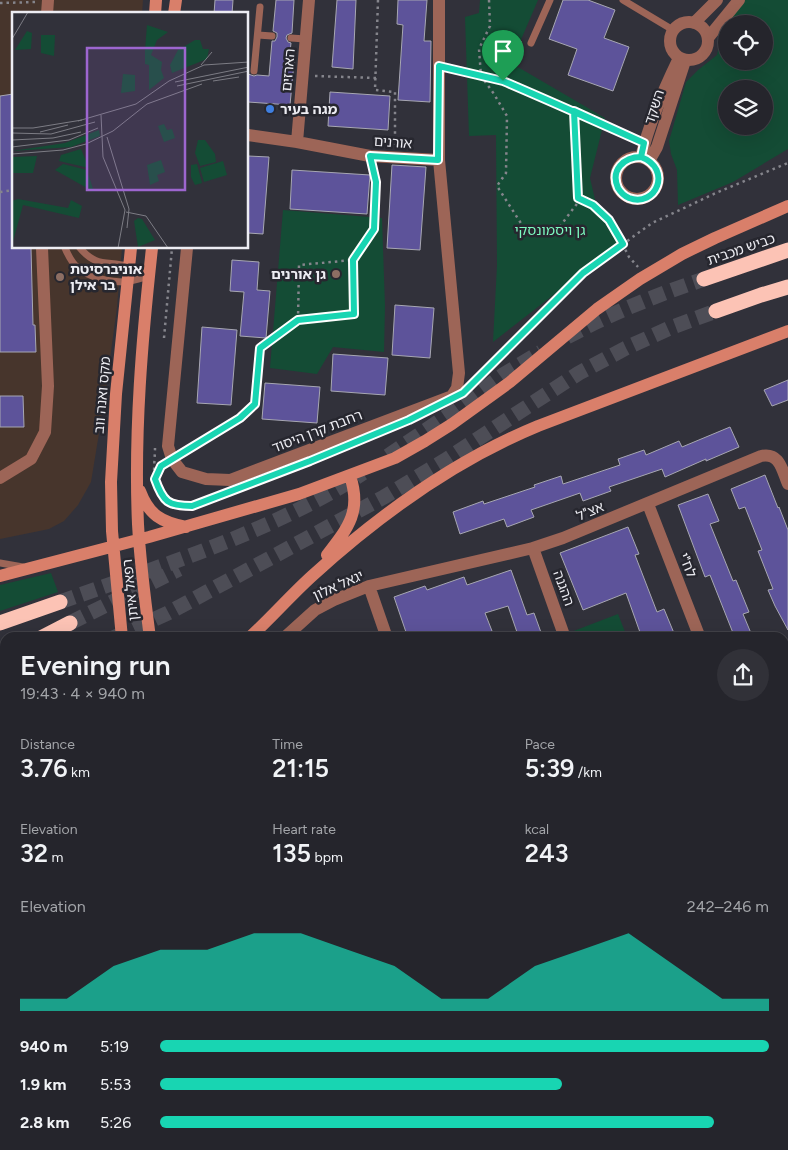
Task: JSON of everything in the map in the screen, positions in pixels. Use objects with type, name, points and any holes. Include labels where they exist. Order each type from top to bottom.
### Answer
[{"type":"highway","name":"כביש מכבית","points":[[704,279],[788,250]]},
{"type":"highway","points":[[716,311],[761,295],[788,288]]},
{"type":"highway","points":[[0,622],[60,602]]},
{"type":"highway","points":[[53,632],[70,623]]},
{"type":"main road","points":[[0,576],[139,540],[299,494],[395,458],[452,424],[510,382],[597,309],[660,266],[715,238],[788,206]]},
{"type":"main road","name":"מקס ואנה ווב","points":[[113,546],[111,482],[116,394],[131,249]]},
{"type":"main road","points":[[139,540],[137,484],[139,396],[152,249]]},
{"type":"main road","points":[[255,632],[310,578],[353,540],[401,503],[438,478],[484,451],[538,426],[788,331]]},
{"type":"main road","points":[[310,578],[344,533],[351,518],[355,504],[350,476]]},
{"type":"main road","points":[[137,484],[148,507],[154,514],[162,520],[186,527]]},
{"type":"main road","name":"רפאל איתן","points":[[139,540],[149,632]]},
{"type":"main road","name":"רפאל איתן","points":[[113,546],[121,632]]},
{"type":"street","name":"הארזים","points":[[297,142],[309,0]]},
{"type":"street","points":[[438,160],[439,0]]},
{"type":"street","points":[[694,23],[717,0]]},
{"type":"street","points":[[708,38],[739,0]]},
{"type":"street","points":[[694,23],[705,31],[708,44],[702,56],[692,61],[675,55],[669,43],[673,30],[681,24],[694,23]]},
{"type":"street","name":"השקד","points":[[682,59],[657,147],[645,159],[644,143],[662,97],[682,59]]},
{"type":"street","name":"אורנים","points":[[249,135],[370,156],[438,160]]},
{"type":"street","name":"רחבת קרן היסוד","points":[[172,459],[182,472],[206,479],[230,480],[452,396],[457,388],[459,373],[438,160]]},
{"type":"street","points":[[0,478],[31,459],[46,432],[48,386],[42,249]]},
{"type":"street","points":[[172,459],[168,446],[187,249]]},
{"type":"street","name":"אצ\"ל","points":[[412,576],[533,548],[563,538],[767,454],[776,458],[779,462],[788,484]]},
{"type":"street","name":"לח\"י","points":[[648,504],[698,632]]},
{"type":"street","name":"ההגנה","points":[[533,548],[563,632]]},
{"type":"street","name":"יגאל אלון","points":[[290,632],[314,610],[334,600],[369,586],[412,576]]},
{"type":"street","points":[[369,586],[386,632]]},
{"type":"lane","points":[[530,43],[550,0]]},
{"type":"lane","points":[[623,0],[673,30]]},
{"type":"lane","points":[[254,71],[260,7]]},
{"type":"lane","points":[[258,35],[272,36]]},
{"type":"lane","points":[[291,38],[305,39]]},
{"type":"lane","points":[[65,249],[69,258],[78,268],[89,275],[101,279],[127,282],[149,276]]},
{"type":"lane","points":[[81,249],[87,256],[96,261],[105,264],[129,266],[149,276]]},
{"type":"lane","points":[[0,562],[28,568]]},
{"type":"path","points":[[378,0],[375,90],[395,92],[395,158]]},
{"type":"path","points":[[489,0],[490,26],[479,49],[481,76],[507,116],[506,173],[497,186],[524,228],[558,229],[579,201],[574,111]]},
{"type":"path","points":[[0,3],[19,1],[48,5]]},
{"type":"path","points":[[503,81],[522,40]]},
{"type":"path","points":[[439,66],[503,81],[644,143]]},
{"type":"path","points":[[302,75],[376,78]]},
{"type":"path","points":[[228,493],[192,506],[176,506],[166,500],[159,491],[155,479],[161,466],[240,418],[255,404],[260,348],[298,320],[354,314],[353,260],[374,229],[376,182],[370,156]]},
{"type":"path","points":[[470,386],[583,273],[652,223],[718,192],[788,163]]},
{"type":"path","points":[[578,198],[593,205],[609,220],[629,257],[647,275]]},
{"type":"path","points":[[298,320],[299,265],[353,260]]},
{"type":"shaded area","name":"אוניברסיטת בר אילן","points":[[0,0],[143,0],[142,12],[12,12],[12,249],[122,249],[117,307],[91,482],[78,505],[64,521],[49,529],[0,539]]},
{"type":"green space","name":"גן ויסמונסקי","points":[[480,0],[538,0],[511,63],[605,118],[590,178],[597,208],[620,243],[493,342],[497,266],[496,135],[469,136],[465,17],[479,13]]},
{"type":"green space","points":[[745,0],[788,0],[788,149],[733,182],[678,205],[677,170],[671,154],[669,141],[686,82],[717,55],[718,50],[718,70],[773,70],[773,15],[734,15]]},
{"type":"green space","points":[[283,210],[382,218],[385,306],[384,352],[333,347],[317,374],[270,368]]},
{"type":"green space","points":[[51,573],[58,592],[0,611],[0,585]]},
{"type":"green space","points":[[618,614],[625,632],[571,632]]},
{"type":"building","points":[[215,0],[233,0],[232,12],[214,12]]},
{"type":"building","points":[[276,0],[294,0],[292,33],[287,35],[286,38],[291,43],[290,52],[295,52],[290,105],[249,102],[249,74],[269,76],[272,41],[275,41],[277,37],[277,33],[273,31]]},
{"type":"building","points":[[337,0],[356,0],[353,69],[332,67]]},
{"type":"building","points":[[398,0],[427,0],[424,41],[431,41],[430,102],[398,100],[403,25],[397,24]]},
{"type":"building","points":[[563,0],[588,0],[615,10],[604,38],[629,47],[613,91],[568,75],[577,49],[549,39]]},
{"type":"building","points":[[330,92],[390,96],[388,130],[328,126]]},
{"type":"building","points":[[12,94],[12,249],[31,249],[33,325],[35,325],[36,352],[0,352],[0,96]]},
{"type":"building","points":[[249,156],[269,157],[263,234],[249,233]]},
{"type":"building","points":[[392,165],[426,167],[420,250],[387,248]]},
{"type":"building","points":[[292,170],[370,175],[367,214],[290,209]]},
{"type":"building","points":[[232,260],[259,262],[257,290],[270,291],[266,338],[240,336],[244,292],[230,291]]},
{"type":"building","points":[[395,305],[434,308],[430,358],[392,355]]},
{"type":"building","points":[[202,327],[237,330],[231,405],[197,403]]},
{"type":"building","points":[[333,354],[388,358],[385,395],[331,391]]},
{"type":"building","points":[[788,380],[788,400],[772,406],[764,390]]},
{"type":"building","points":[[265,383],[320,387],[317,423],[262,419]]},
{"type":"building","points":[[0,396],[23,396],[24,427],[0,427]]},
{"type":"building","points":[[730,427],[739,447],[706,461],[706,459],[665,477],[662,469],[609,487],[611,491],[583,501],[580,493],[531,510],[534,517],[507,527],[504,519],[460,534],[453,512],[483,501],[484,504],[535,487],[534,485],[561,476],[563,484],[620,465],[618,459],[644,450],[646,455],[679,441],[682,447]]},
{"type":"building","points":[[765,475],[788,530],[788,630],[768,590],[773,589],[758,551],[762,550],[745,507],[739,509],[731,489]]},
{"type":"building","points":[[708,494],[719,521],[710,524],[733,581],[736,580],[749,612],[743,614],[750,632],[733,632],[710,575],[705,577],[678,505]]},
{"type":"building","points":[[628,527],[639,554],[635,555],[657,612],[664,609],[674,632],[640,632],[626,593],[583,610],[560,553]]},
{"type":"building","points":[[511,570],[527,615],[534,613],[541,632],[517,632],[508,606],[485,613],[492,631],[489,632],[406,632],[394,597],[425,586],[427,590],[464,577],[467,585]]},
{"type":"tunnel","points":[[567,337],[634,305],[704,279]]},
{"type":"tunnel","points":[[126,632],[168,613],[384,497],[444,461],[579,373],[626,348],[670,328],[716,311]]},
{"type":"tunnel","points":[[388,456],[503,375],[541,352]]},
{"type":"tunnel","points":[[60,602],[177,561],[253,530],[328,494],[363,473]]},
{"type":"tunnel","points":[[70,623],[179,569]]},
{"type":"place","name":"מגה בעיר","points":[[270,109]]},
{"type":"place","name":"גן אורנים","points":[[336,274]]},
{"type":"place","name":"אוניברסיטת בר אילן","points":[[60,277]]},
{"type":"route","points":[[503,81],[439,66],[438,160],[370,156],[376,182],[374,229],[353,260],[354,314],[298,320],[260,348],[255,404],[240,418],[161,466],[155,479],[159,491],[166,500],[176,506],[192,506],[310,461],[409,420],[463,393],[583,273],[623,244],[609,220],[593,205],[578,198],[574,111],[644,143],[641,157],[653,164],[658,176],[658,183],[651,194],[638,200],[625,196],[620,191],[616,177],[617,170],[621,164],[634,157],[641,157],[644,143],[609,127],[574,111],[503,81]]}]
